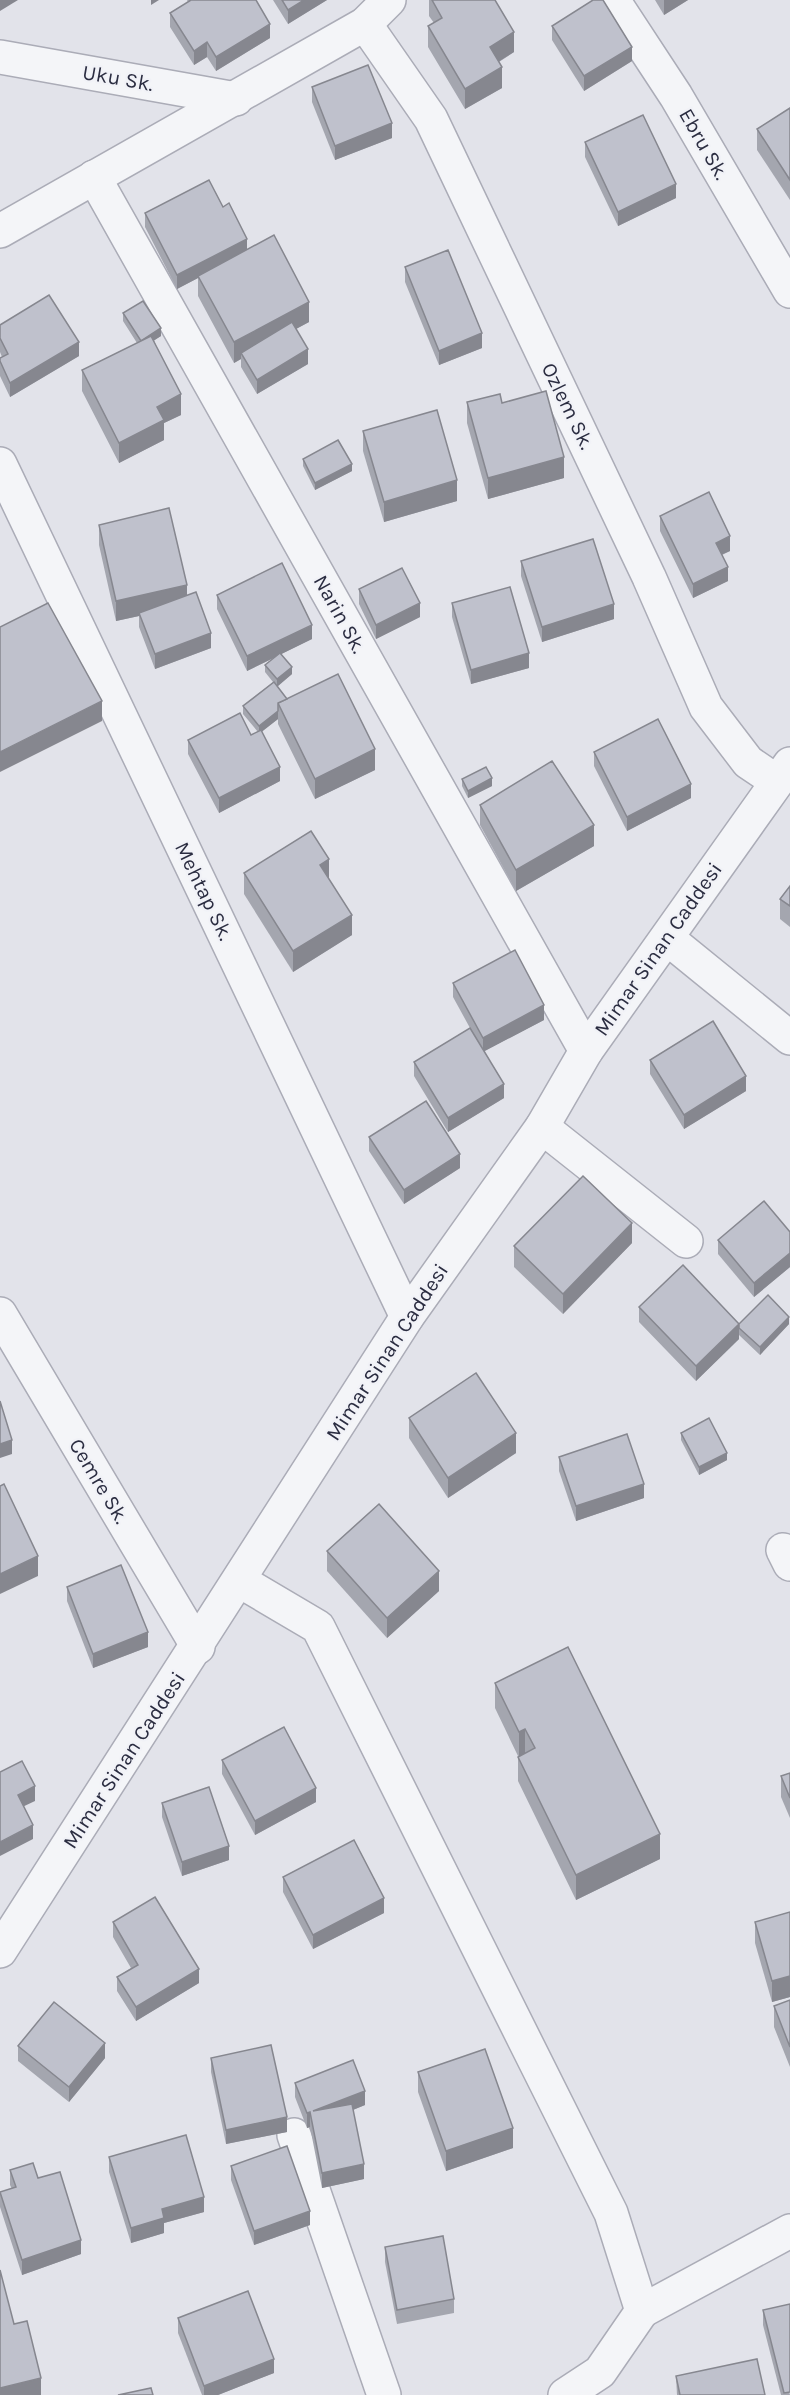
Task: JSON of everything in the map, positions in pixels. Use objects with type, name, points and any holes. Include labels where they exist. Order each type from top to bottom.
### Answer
[{"type":"street","points":[[0,231],[365,24],[390,0]]},
{"type":"street","name":"Ebru Sk.","points":[[613,0],[676,96],[790,291]]},
{"type":"street","name":"Ozlem Sk.","points":[[365,24],[431,119],[644,567],[706,707],[748,762],[783,772]]},
{"type":"street","name":"Uku Sk.","points":[[0,57],[236,99]]},
{"type":"street","name":"Narin Sk.","points":[[94,177],[586,1051]]},
{"type":"street","name":"Mehtap Sk.","points":[[0,464],[407,1317]]},
{"type":"street","name":"Mimar Sinan Caddesi","points":[[0,1951],[198,1647],[407,1317],[542,1127],[586,1051],[783,772]]},
{"type":"street","points":[[667,938],[790,1038]]},
{"type":"street","points":[[542,1127],[686,1241]]},
{"type":"street","name":"Cemre Sk.","points":[[0,1314],[198,1647]]},
{"type":"street","points":[[240,1581],[318,1627],[611,2213],[642,2312]]},
{"type":"street","points":[[294,2135],[384,2395]]},
{"type":"street","points":[[565,2395],[600,2372],[642,2312],[790,2231]]},
{"type":"building","points":[[191,0],[256,0],[270,24],[216,57],[207,42],[194,51],[170,13]]},
{"type":"building","points":[[282,0],[304,0],[288,10]]},
{"type":"building","points":[[432,0],[495,0],[514,32],[490,47],[502,67],[465,89],[428,26],[442,18]]},
{"type":"building","points":[[593,0],[603,0],[632,47],[584,76],[552,26]]},
{"type":"building","points":[[368,65],[392,123],[335,146],[312,87]]},
{"type":"building","points":[[790,108],[790,180],[757,129]]},
{"type":"building","points":[[643,115],[676,184],[618,212],[585,142]]},
{"type":"building","points":[[209,180],[223,207],[229,203],[247,239],[177,275],[145,213]]},
{"type":"building","points":[[274,235],[309,302],[234,342],[198,276]]},
{"type":"building","points":[[448,250],[482,333],[439,351],[405,267]]},
{"type":"building","points":[[49,295],[79,342],[10,383],[0,361],[0,358],[8,354],[0,338],[0,325]]},
{"type":"building","points":[[143,301],[161,328],[141,341],[123,313]]},
{"type":"building","points":[[292,322],[308,349],[257,380],[241,353]]},
{"type":"building","points":[[151,336],[181,394],[157,407],[164,420],[119,443],[82,370]]},
{"type":"building","points":[[546,391],[564,457],[488,478],[467,402],[500,394],[502,403]]},
{"type":"building","points":[[437,410],[457,480],[384,502],[363,431]]},
{"type":"building","points":[[338,440],[352,464],[315,483],[303,459]]},
{"type":"building","points":[[709,492],[730,536],[716,543],[728,567],[693,584],[660,516]]},
{"type":"building","points":[[169,508],[187,585],[116,601],[99,525]]},
{"type":"building","points":[[593,539],[614,604],[542,627],[521,561]]},
{"type":"building","points":[[282,563],[312,625],[247,656],[217,595]]},
{"type":"building","points":[[402,568],[420,603],[376,625],[359,589]]},
{"type":"building","points":[[510,587],[529,653],[471,670],[452,603]]},
{"type":"building","points":[[196,592],[211,633],[155,654],[139,613]]},
{"type":"building","points":[[48,603],[102,701],[0,752],[0,627]]},
{"type":"building","points":[[280,653],[292,667],[277,679],[265,665]]},
{"type":"building","points":[[338,674],[375,749],[315,779],[278,703]]},
{"type":"building","points":[[274,682],[287,699],[278,703],[278,711],[259,726],[243,706]]},
{"type":"building","points":[[240,713],[251,735],[261,730],[280,767],[219,798],[188,740]]},
{"type":"building","points":[[658,719],[691,784],[627,817],[594,752]]},
{"type":"building","points":[[552,761],[594,825],[516,870],[480,805]]},
{"type":"building","points":[[486,767],[492,778],[468,791],[462,779]]},
{"type":"building","points":[[311,831],[329,859],[320,865],[352,915],[293,951],[244,873]]},
{"type":"building","points":[[790,886],[790,906],[780,899]]},
{"type":"building","points":[[515,950],[544,1005],[483,1038],[453,983]]},
{"type":"building","points":[[713,1021],[746,1076],[684,1115],[650,1060]]},
{"type":"building","points":[[470,1028],[504,1084],[448,1118],[414,1062]]},
{"type":"building","points":[[426,1101],[460,1154],[404,1190],[369,1137]]},
{"type":"building","points":[[583,1176],[632,1223],[563,1294],[514,1246]]},
{"type":"building","points":[[764,1201],[790,1232],[790,1253],[754,1283],[718,1240]]},
{"type":"building","points":[[683,1265],[739,1324],[696,1366],[639,1307]]},
{"type":"building","points":[[768,1295],[789,1317],[760,1347],[739,1328],[739,1324]]},
{"type":"building","points":[[476,1373],[516,1433],[448,1478],[409,1418]]},
{"type":"building","points":[[0,1401],[12,1440],[0,1444]]},
{"type":"building","points":[[709,1418],[727,1453],[699,1467],[681,1433]]},
{"type":"building","points":[[627,1434],[644,1484],[576,1506],[559,1457]]},
{"type":"building","points":[[4,1484],[38,1556],[0,1574],[0,1486]]},
{"type":"building","points":[[379,1504],[439,1571],[387,1618],[327,1551]]},
{"type":"building","points":[[121,1565],[148,1632],[93,1654],[67,1587]]},
{"type":"building","points":[[568,1647],[660,1834],[576,1875],[518,1757],[535,1748],[525,1729],[519,1732],[495,1683]]},
{"type":"building","points":[[284,1727],[316,1788],[255,1821],[222,1760]]},
{"type":"building","points":[[22,1761],[35,1786],[18,1795],[33,1825],[0,1842],[0,1772]]},
{"type":"building","points":[[790,1773],[790,1798],[781,1776]]},
{"type":"building","points":[[209,1787],[229,1846],[182,1862],[162,1803]]},
{"type":"building","points":[[354,1840],[384,1898],[313,1935],[283,1877]]},
{"type":"building","points":[[155,1897],[199,1969],[136,2007],[117,1977],[138,1965],[113,1922]]},
{"type":"building","points":[[790,1912],[790,1976],[772,1981],[755,1922]]},
{"type":"building","points":[[790,2000],[790,2047],[774,2006]]},
{"type":"building","points":[[54,2002],[105,2043],[69,2087],[18,2046]]},
{"type":"building","points":[[271,2045],[287,2117],[226,2130],[211,2058]]},
{"type":"building","points":[[485,2049],[513,2128],[446,2151],[418,2072]]},
{"type":"building","points":[[353,2060],[365,2091],[313,2111],[352,2104],[364,2164],[322,2173],[310,2112],[307,2113],[295,2083]]},
{"type":"building","points":[[186,2135],[204,2197],[162,2209],[164,2218],[131,2228],[109,2157]]},
{"type":"building","points":[[287,2146],[310,2211],[254,2231],[231,2166]]},
{"type":"building","points":[[33,2163],[38,2178],[60,2172],[81,2240],[22,2260],[0,2192],[16,2187],[10,2170]]},
{"type":"building","points":[[443,2236],[454,2299],[397,2310],[385,2247]]},
{"type":"building","points":[[0,2270],[14,2324],[27,2321],[41,2378],[0,2388]]},
{"type":"building","points":[[248,2291],[274,2359],[204,2386],[178,2318]]},
{"type":"building","points":[[790,2304],[790,2392],[784,2393],[763,2310]]},
{"type":"building","points":[[757,2359],[765,2395],[680,2395],[676,2376]]},
{"type":"building","points":[[151,2388],[153,2395],[118,2395]]}]
